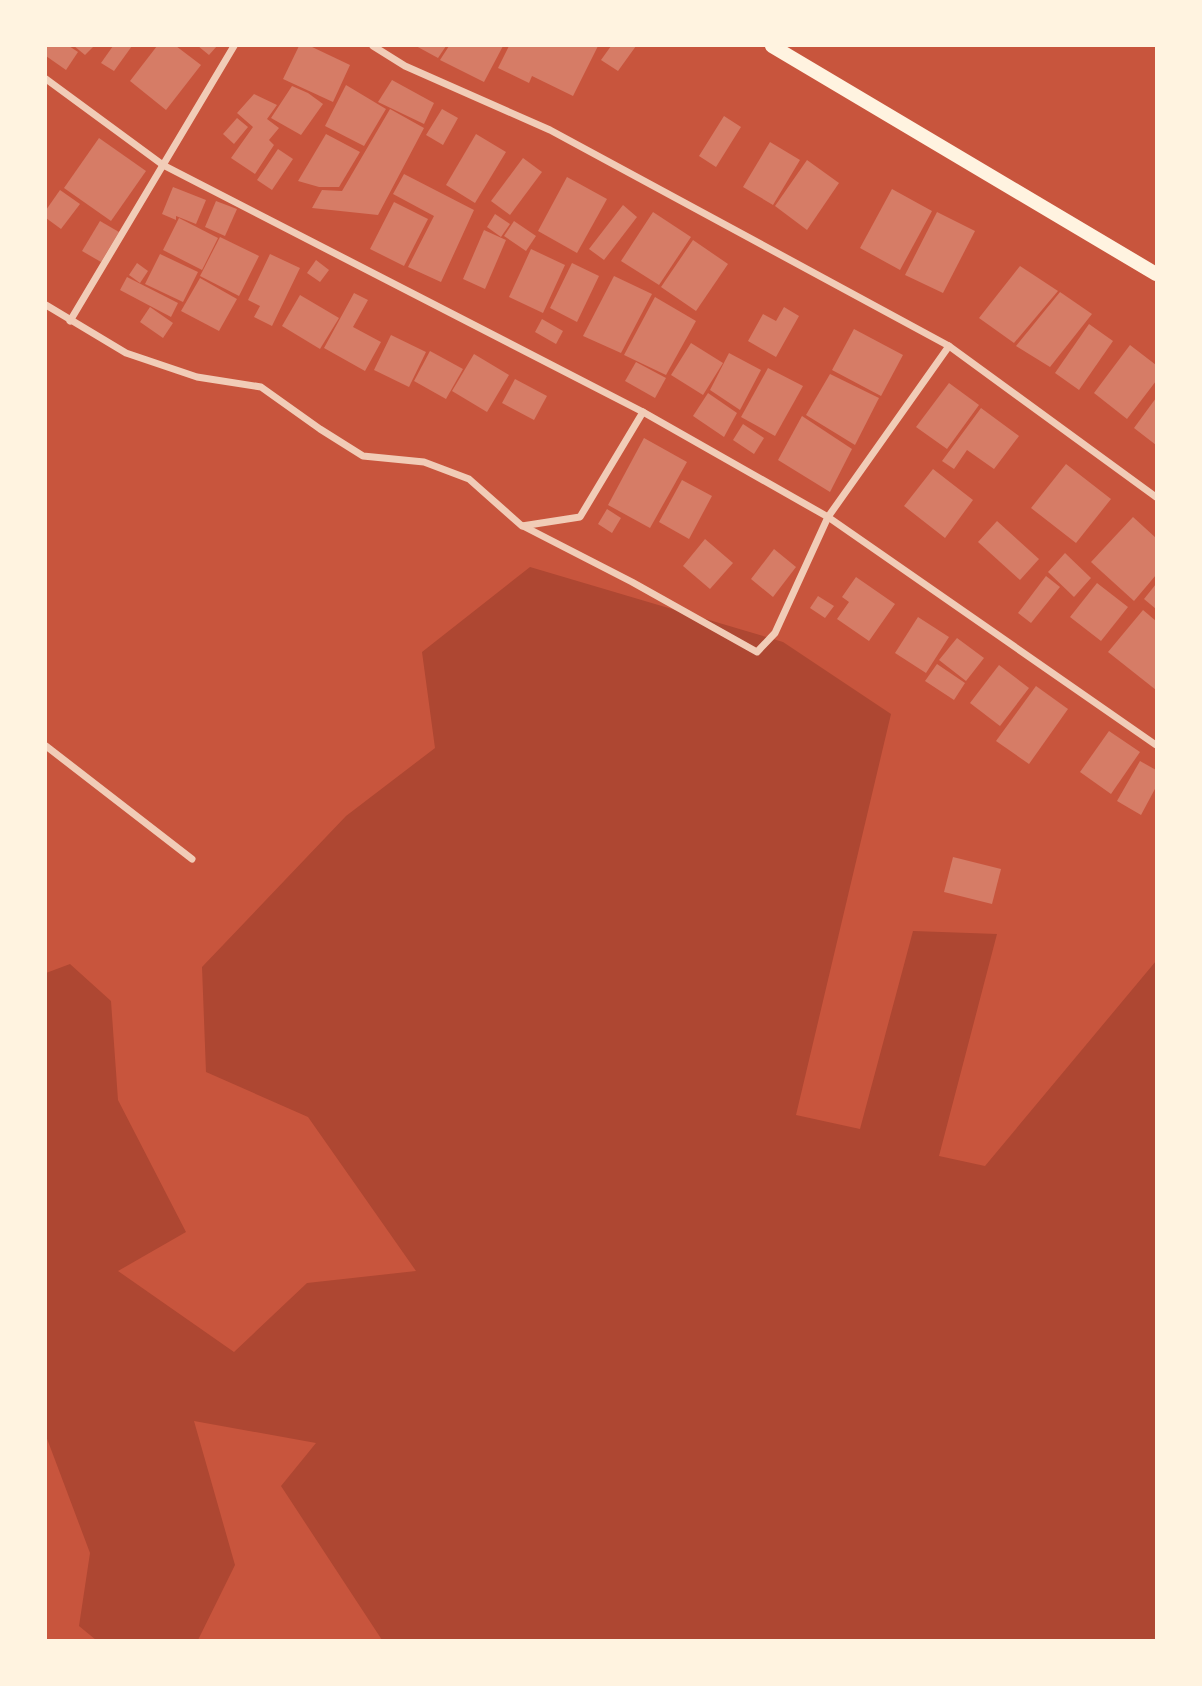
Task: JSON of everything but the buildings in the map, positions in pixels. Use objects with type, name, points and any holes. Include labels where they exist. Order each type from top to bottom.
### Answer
[{"type":"main road","points":[[772,46],[1157,274]]},
{"type":"street","points":[[70,321],[234,46]]},
{"type":"street","points":[[373,46],[405,66],[550,130],[949,346],[1157,497]]},
{"type":"street","points":[[46,79],[163,165],[643,412],[828,517],[1157,744]]},
{"type":"street","points":[[46,305],[126,354],[197,377],[261,387],[363,456],[424,462],[469,479],[522,526],[632,582],[757,652],[775,633],[828,517],[949,346]]},
{"type":"street","points":[[522,526],[580,517],[643,412]]},
{"type":"street","points":[[46,746],[192,859]]},
{"type":"shaded area","points":[[530,567],[783,642],[891,714],[796,1115],[860,1129],[913,931],[997,934],[939,1156],[985,1166],[1156,961],[1156,1640],[382,1640],[281,1486],[316,1443],[194,1421],[235,1565],[198,1640],[96,1640],[79,1626],[90,1553],[46,1436],[46,973],[70,964],[111,1001],[118,1100],[186,1232],[118,1271],[234,1352],[307,1283],[416,1271],[308,1117],[206,1072],[202,967],[346,816],[435,748],[422,652]]}]
